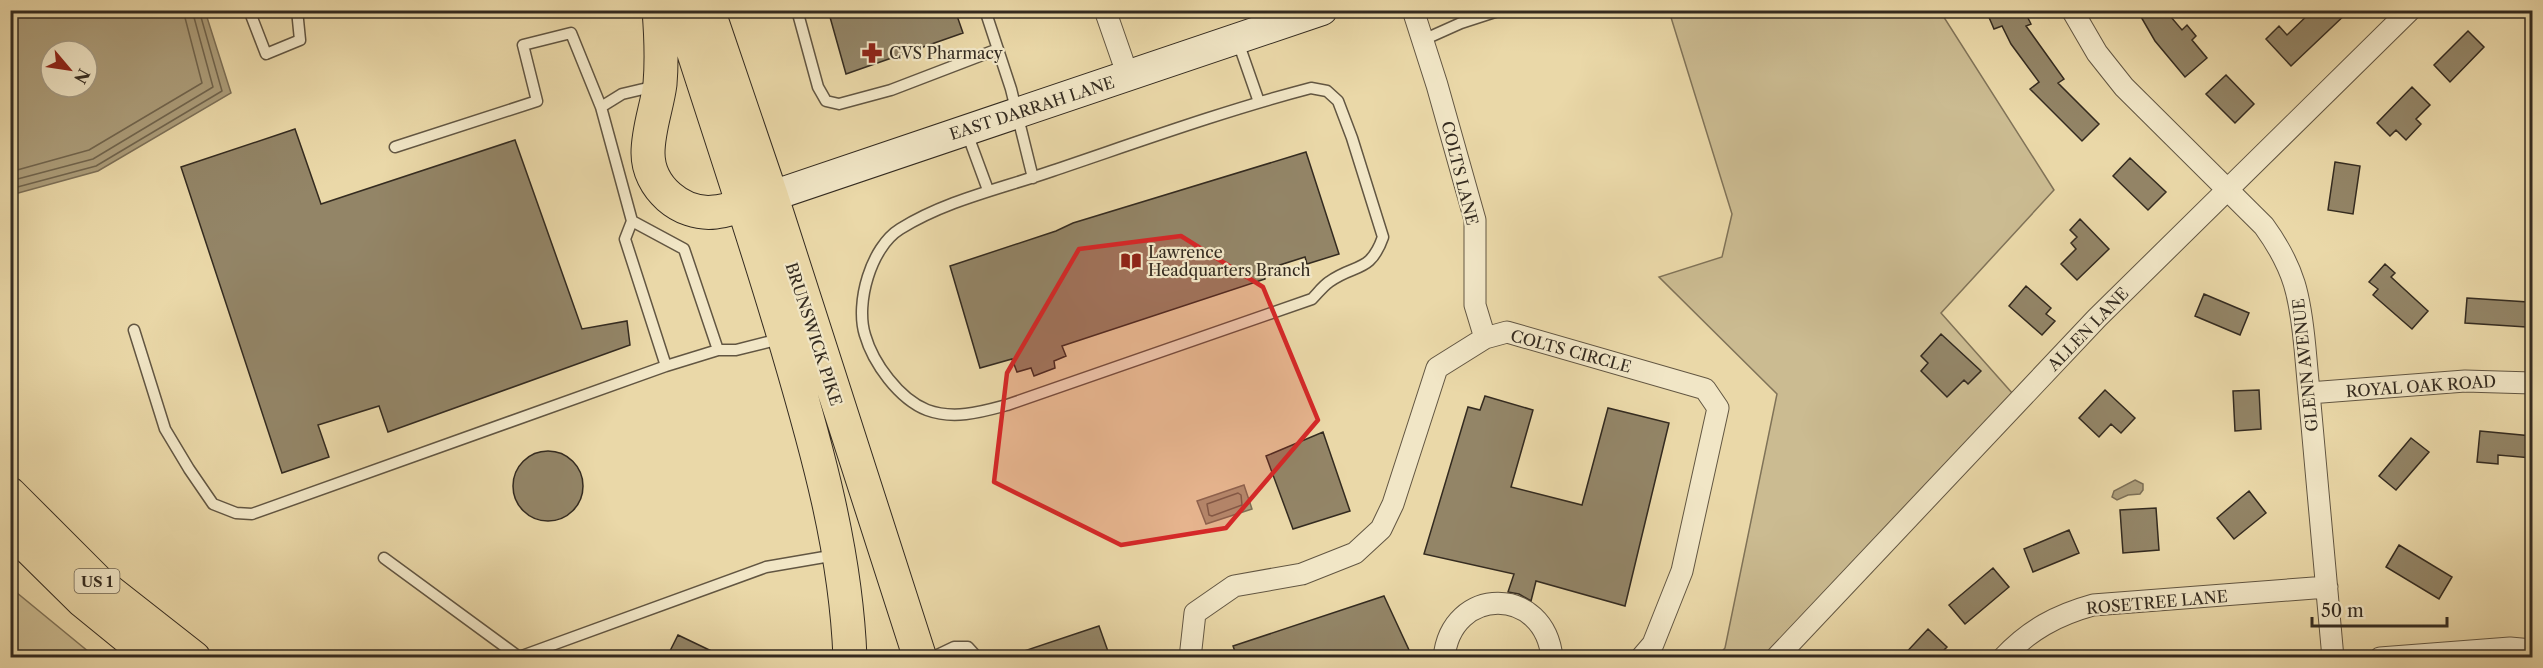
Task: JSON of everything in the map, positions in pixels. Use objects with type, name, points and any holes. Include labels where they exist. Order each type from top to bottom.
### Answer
[{"type":"main road","points":[[659,10],[661,52],[659,86],[648,155],[650,169],[657,185],[681,206],[698,212],[715,212],[757,201]]},
{"type":"main road","name":"BRUNSWICK PIKE","points":[[701,11],[757,201],[920,657]]},
{"type":"main road","name":"BRUNSWICK PIKE","points":[[757,201],[784,338],[817,447],[839,554],[850,657]]},
{"type":"main road","name":"US 1","points":[[10,494],[101,585],[194,657]]},
{"type":"main road","name":"US 1","points":[[10,530],[83,601],[153,657]]},
{"type":"street","points":[[1105,10],[1128,76]]},
{"type":"street","name":"EAST DARRAH LANE","points":[[757,201],[1322,10]]},
{"type":"street","name":"COLTS LANE","points":[[1413,10],[1475,219],[1475,305],[1485,338]]},
{"type":"street","name":"GLENN AVENUE","points":[[2072,10],[2097,53],[2124,87],[2264,226],[2280,248],[2292,273],[2300,299],[2333,657]]},
{"type":"street","name":"ALLEN LANE","points":[[1776,657],[2097,318],[2410,10]]},
{"type":"street","name":"COLTS CIRCLE","points":[[1190,657],[1195,613],[1234,586],[1302,574],[1355,553],[1381,529],[1393,504],[1437,368],[1485,338],[1507,332],[1706,389],[1718,408],[1682,571],[1653,644],[1641,657]]},
{"type":"street","name":"ROYAL OAK ROAD","points":[[2309,393],[2465,381],[2532,383]]},
{"type":"street","name":"ROSETREE LANE","points":[[2003,657],[2023,637],[2042,624],[2068,612],[2093,606],[2326,587]]},
{"type":"street","points":[[1444,657],[1445,642],[1453,626],[1466,613],[1481,605],[1499,603],[1516,606],[1532,614],[1544,627],[1551,643],[1552,657]]},
{"type":"street","points":[[2380,657],[2510,648],[2532,650]]},
{"type":"lane","points":[[249,10],[266,54],[300,40],[297,10]]},
{"type":"lane","points":[[797,10],[818,87],[826,101],[839,104],[891,90],[998,50]]},
{"type":"lane","points":[[985,10],[1033,178]]},
{"type":"lane","points":[[1423,40],[1461,23],[1501,10]]},
{"type":"lane","points":[[395,147],[537,101],[524,45],[571,33],[601,107],[632,221],[626,238],[666,366]]},
{"type":"lane","points":[[1237,39],[1259,102]]},
{"type":"lane","points":[[601,107],[637,89],[659,86]]},
{"type":"lane","points":[[1311,88],[1327,91],[1338,101],[1353,138],[1383,237],[1378,253],[1370,262],[1329,282],[1312,299],[1007,405],[964,416],[927,410],[904,395],[881,368],[864,334],[862,299],[876,253],[898,230],[945,206],[988,190],[1033,178],[1259,102],[1311,88]]},
{"type":"lane","points":[[966,130],[988,190]]},
{"type":"lane","points":[[632,221],[684,249],[718,350]]},
{"type":"lane","points":[[134,330],[165,429],[213,504],[236,513],[252,514],[666,366],[718,350],[736,350],[784,338]]},
{"type":"lane","points":[[384,558],[519,657],[766,567],[839,554]]},
{"type":"lane","points":[[931,657],[954,647],[968,646],[978,657]]},
{"type":"highlighted area","points":[[1181,236],[1263,287],[1318,420],[1226,528],[1121,545],[994,482],[1007,373],[1079,249]]},
{"type":"shaded area","points":[[1669,11],[1940,11],[2054,190],[1941,313],[2013,394],[1766,657],[1717,657],[1725,648],[1777,394],[1659,277],[1722,257],[1732,214]]},
{"type":"shaded area","points":[[11,588],[95,657],[11,657]]},
{"type":"water","points":[[11,10],[205,11],[231,93],[98,171],[11,195]]},
{"type":"water","points":[[2135,480],[2143,484],[2140,494],[2128,495],[2117,500],[2112,497],[2114,491]]},
{"type":"water","points":[[1244,485],[1252,509],[1206,524],[1197,501]]},
{"type":"building","name":"CVS Pharmacy","points":[[828,10],[955,10],[963,33],[846,74]]},
{"type":"building","points":[[1995,10],[2034,10],[2026,14],[2031,24],[2026,26],[2064,79],[2058,83],[2099,124],[2082,141],[2030,89],[2039,82],[2011,44],[2002,26],[1994,29],[1988,15]]},
{"type":"building","points":[[2137,10],[2165,10],[2182,30],[2187,25],[2196,36],[2192,40],[2207,58],[2185,77],[2155,41]]},
{"type":"building","points":[[2313,10],[2350,10],[2291,66],[2266,39],[2279,26],[2287,35]]},
{"type":"building","points":[[2468,31],[2484,47],[2450,82],[2434,65]]},
{"type":"building","points":[[2226,75],[2254,104],[2235,123],[2206,94]]},
{"type":"building","points":[[2412,87],[2430,105],[2416,119],[2421,124],[2406,140],[2396,130],[2390,136],[2377,123]]},
{"type":"building","points":[[295,129],[321,204],[515,140],[582,329],[627,321],[630,345],[388,432],[379,406],[318,425],[329,457],[282,473],[181,167]]},
{"type":"building","name":"Lawrence Headquarters Branch","points":[[1306,152],[1339,254],[1307,264],[1305,257],[1264,270],[1265,279],[1062,346],[1066,356],[1054,361],[1055,368],[1034,376],[1031,368],[1017,372],[1012,359],[980,368],[950,266],[1056,231],[1073,223]]},
{"type":"building","points":[[2130,158],[2166,192],[2148,210],[2113,176]]},
{"type":"building","points":[[2335,162],[2360,166],[2353,214],[2328,210]]},
{"type":"building","points":[[2080,219],[2109,249],[2077,280],[2061,264],[2076,249],[2071,243],[2077,237],[2070,230]]},
{"type":"building","points":[[2385,264],[2395,273],[2391,277],[2428,311],[2412,329],[2373,295],[2378,289],[2369,282]]},
{"type":"building","points":[[2026,286],[2051,308],[2046,314],[2055,321],[2042,335],[2009,306]]},
{"type":"building","points":[[2204,294],[2249,313],[2240,335],[2195,316]]},
{"type":"building","points":[[2467,298],[2528,302],[2526,327],[2465,323]]},
{"type":"building","points":[[1941,334],[1981,371],[1968,384],[1964,380],[1947,397],[1921,371],[1928,363],[1921,356]]},
{"type":"building","points":[[2105,390],[2135,418],[2121,433],[2111,424],[2099,437],[2079,418]]},
{"type":"building","points":[[2259,390],[2261,429],[2235,431],[2233,391]]},
{"type":"building","points":[[1485,396],[1533,410],[1511,487],[1582,505],[1608,408],[1669,423],[1625,606],[1536,581],[1531,601],[1519,594],[1508,592],[1514,574],[1424,554],[1468,407],[1480,410]]},
{"type":"building","points":[[2480,431],[2532,436],[2532,458],[2498,455],[2498,464],[2477,462]]},
{"type":"building","points":[[1323,432],[1350,511],[1293,529],[1266,456]]},
{"type":"building","points":[[2411,438],[2429,452],[2396,490],[2379,476]]},
{"type":"building","points":[[541,451],[555,451],[568,457],[577,466],[583,479],[581,499],[573,511],[555,521],[541,521],[528,515],[519,506],[513,493],[513,479],[519,466],[528,457]]},
{"type":"building","points":[[2249,491],[2266,513],[2234,539],[2217,518]]},
{"type":"building","points":[[2156,508],[2159,550],[2123,553],[2120,510]]},
{"type":"building","points":[[2069,530],[2079,553],[2033,572],[2024,549]]},
{"type":"building","points":[[2399,545],[2452,577],[2439,599],[2386,567]]},
{"type":"building","points":[[1993,568],[2009,587],[1965,624],[1949,605]]},
{"type":"building","points":[[1384,596],[1409,650],[1396,657],[1237,657],[1233,646]]},
{"type":"building","points":[[1099,626],[1110,657],[1012,657],[1012,655]]},
{"type":"building","points":[[1928,629],[1947,647],[1937,657],[1902,657]]},
{"type":"building","points":[[678,635],[724,657],[667,657]]},
{"type":"place","name":"CVS Pharmacy","points":[[872,53]]},
{"type":"place","name":"Lawrence Headquarters Branch","points":[[1131,261]]}]
